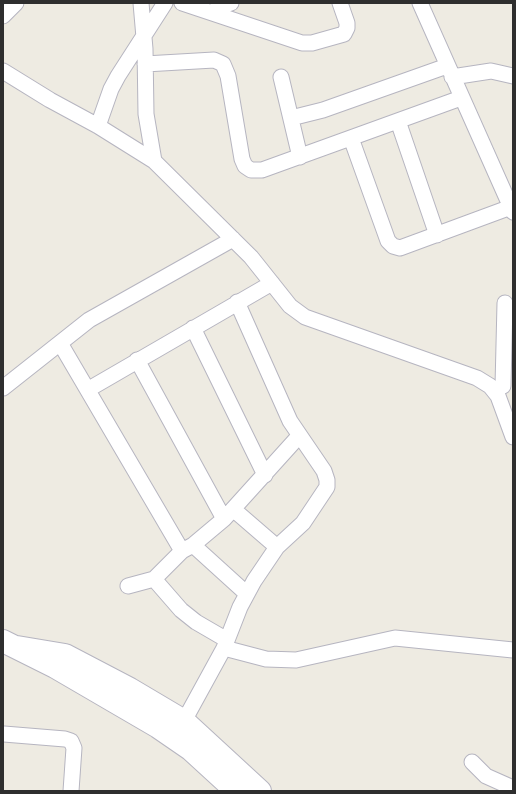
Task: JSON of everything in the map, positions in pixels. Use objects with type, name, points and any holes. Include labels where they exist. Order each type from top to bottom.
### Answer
[{"type":"main road","points":[[10,644],[65,655],[130,689],[184,721],[260,791]]},
{"type":"main road","points":[[10,644],[158,727],[190,749],[233,790]]},
{"type":"street","points":[[3,16],[16,3]]},
{"type":"street","points":[[141,3],[144,37],[146,114],[154,161]]},
{"type":"street","points":[[98,126],[111,89],[165,3]]},
{"type":"street","points":[[182,3],[217,8],[302,43],[312,43],[344,34],[347,28],[347,23],[340,3]]},
{"type":"street","points":[[217,8],[231,3]]},
{"type":"street","points":[[351,138],[388,240],[393,246],[400,248],[437,235],[511,203],[449,72],[420,3]]},
{"type":"street","points":[[145,64],[214,60],[223,64],[228,76],[242,159],[245,166],[251,170],[262,170],[462,98]]},
{"type":"street","points":[[3,70],[50,100],[98,126],[154,161],[251,257],[290,306],[305,318],[502,386]]},
{"type":"street","points":[[291,118],[323,110],[449,72],[491,70],[513,76]]},
{"type":"street","points":[[281,77],[300,157]]},
{"type":"street","points":[[398,121],[437,235]]},
{"type":"street","points":[[3,388],[90,320],[233,239]]},
{"type":"street","points":[[89,389],[272,283]]},
{"type":"street","points":[[184,721],[226,644],[247,594],[277,547],[303,523],[327,487],[327,480],[324,471],[290,421],[237,302]]},
{"type":"street","points":[[504,303],[502,386],[498,396],[513,437]]},
{"type":"street","points":[[193,328],[264,474]]},
{"type":"street","points":[[60,343],[188,548],[247,594]]},
{"type":"street","points":[[137,360],[229,514],[277,547]]},
{"type":"street","points":[[128,586],[154,579],[229,514],[299,436]]},
{"type":"street","points":[[154,579],[181,610],[226,644],[266,659],[296,660],[395,638],[513,650]]},
{"type":"street","points":[[4,734],[65,739],[71,741],[74,748],[71,791]]},
{"type":"street","points":[[472,762],[486,776],[513,788]]}]
